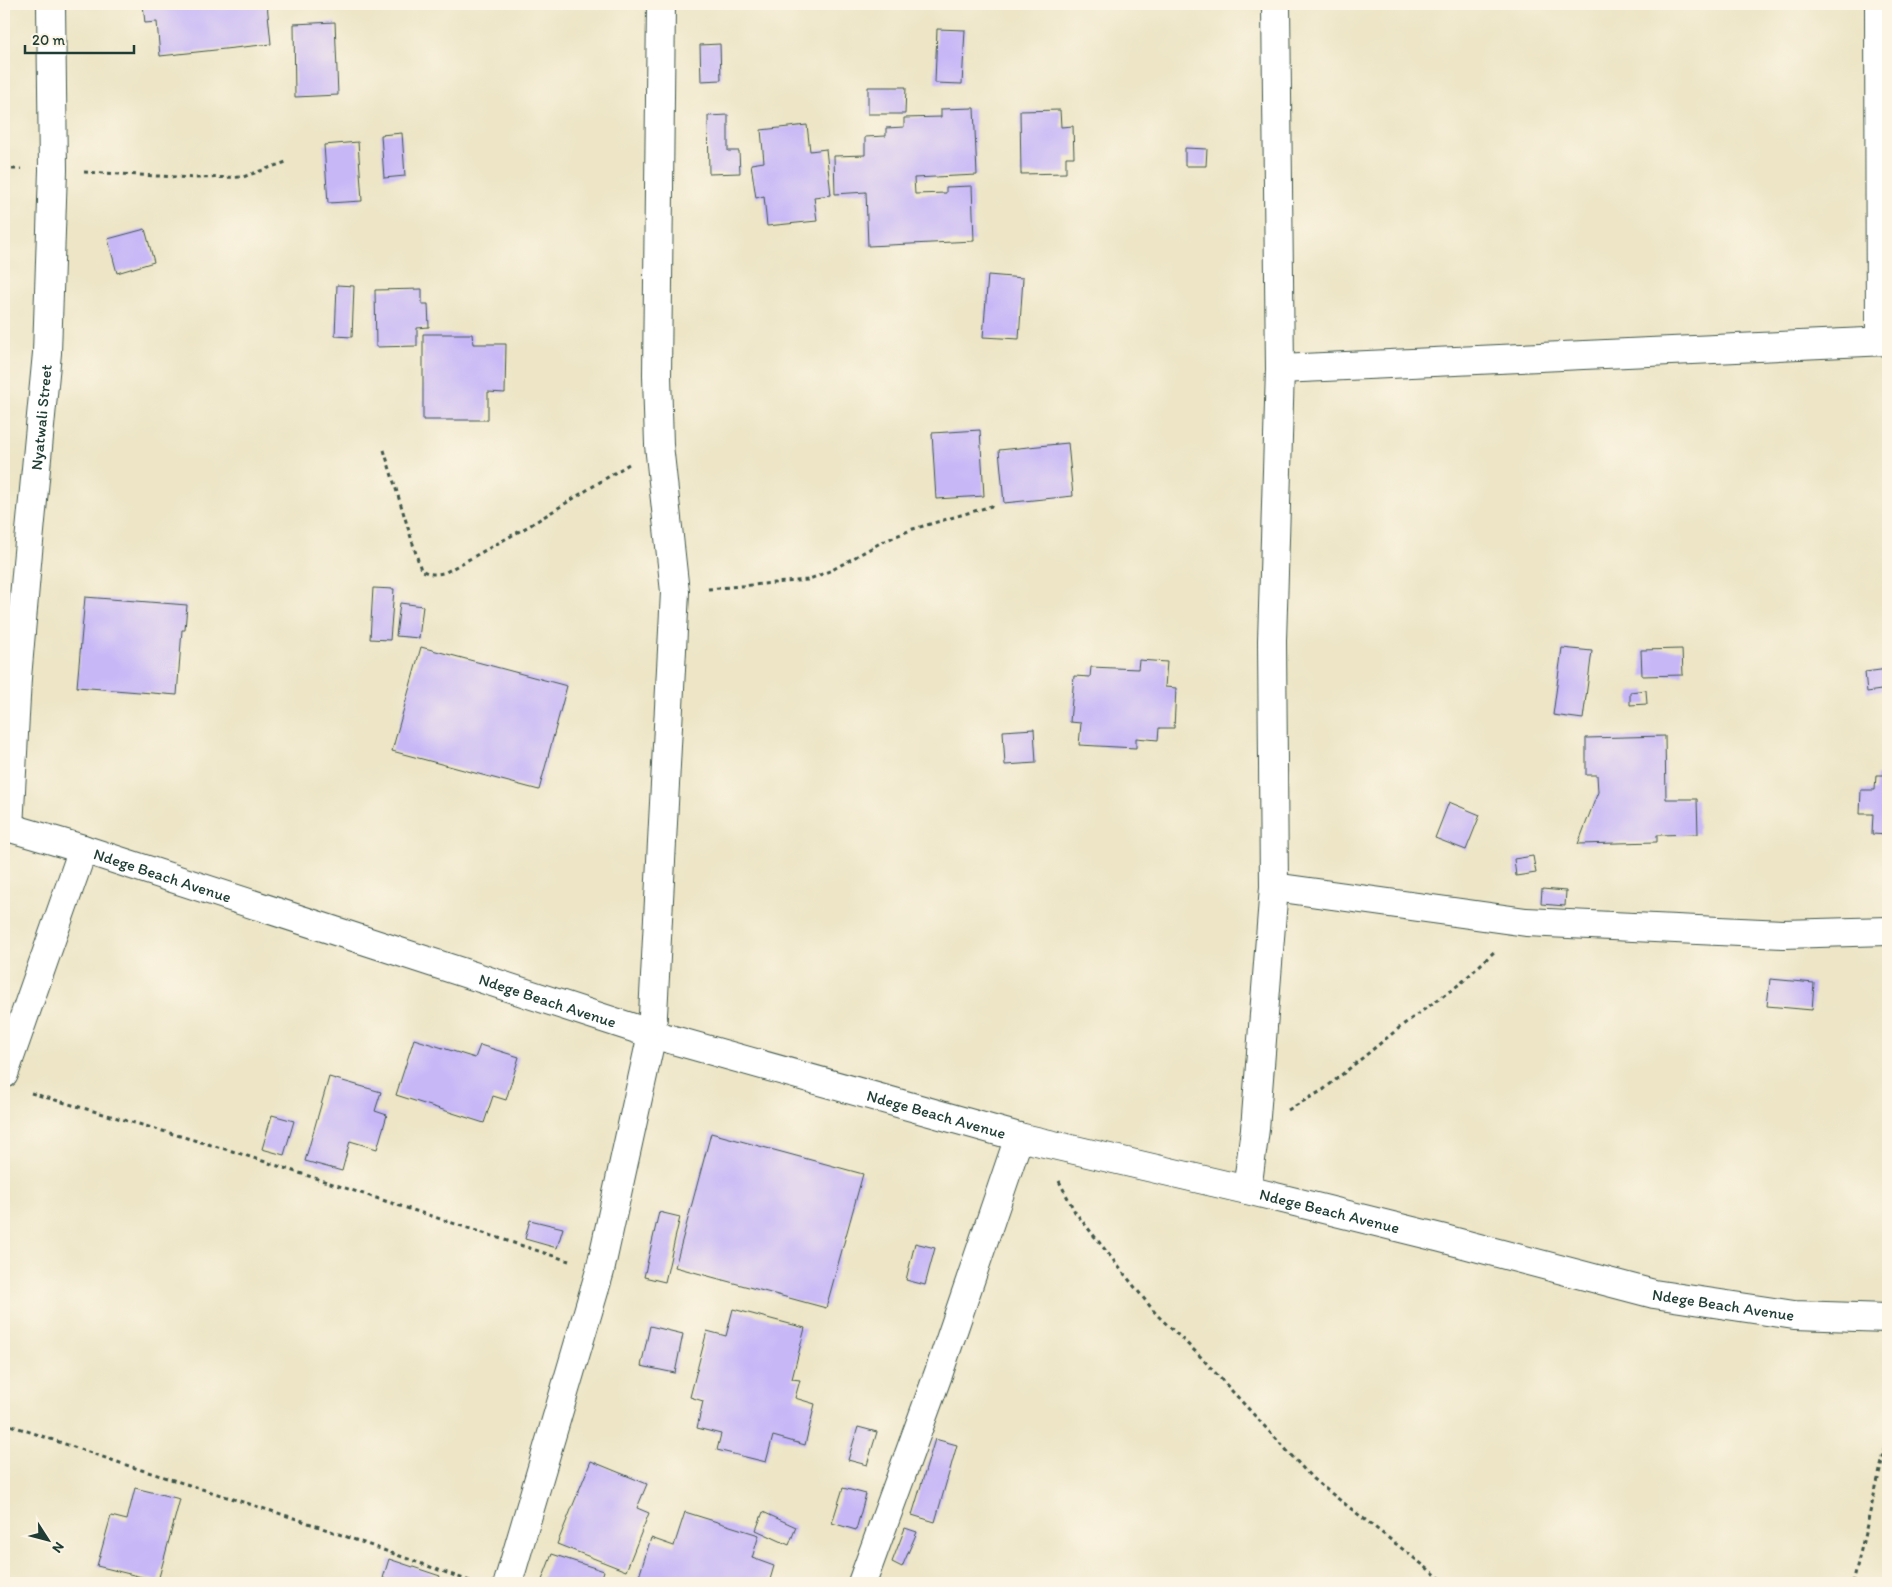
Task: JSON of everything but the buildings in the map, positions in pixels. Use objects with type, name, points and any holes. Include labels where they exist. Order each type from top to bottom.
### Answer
[{"type":"street","name":"Nyatwali Street","points":[[6,827],[17,678],[47,353],[53,170],[50,4]]},
{"type":"street","points":[[508,1583],[600,1271],[652,1034],[675,592],[659,445],[657,375],[661,4]]},
{"type":"street","points":[[1247,1190],[1255,1129],[1274,887],[1272,641],[1280,369],[1276,4]]},
{"type":"street","points":[[1280,369],[1884,341],[1879,4]]},
{"type":"street","name":"Ndege Beach Avenue","points":[[6,827],[83,849],[652,1034],[1030,1140],[1247,1190],[1441,1238],[1654,1294],[1794,1315],[1888,1318]]},
{"type":"street","points":[[13,1082],[83,849]]},
{"type":"street","points":[[1274,887],[1526,922],[1783,934],[1888,931]]},
{"type":"street","points":[[862,1583],[939,1372],[1030,1140]]},
{"type":"path","points":[[53,170],[195,178],[243,177],[286,162]]},
{"type":"path","points":[[384,450],[421,570],[428,574],[437,575],[446,572],[529,526],[659,445]]},
{"type":"path","points":[[675,592],[807,580],[832,570],[875,545],[898,535],[995,505]]},
{"type":"path","points":[[1255,1129],[1323,1090],[1404,1024],[1461,983],[1526,922]]},
{"type":"path","points":[[13,1082],[600,1271]]},
{"type":"path","points":[[1030,1140],[1076,1212],[1157,1315],[1198,1354],[1313,1479],[1446,1583]]},
{"type":"path","points":[[4,1423],[128,1466],[300,1520],[475,1583]]},
{"type":"path","points":[[1853,1583],[1888,1437]]}]
